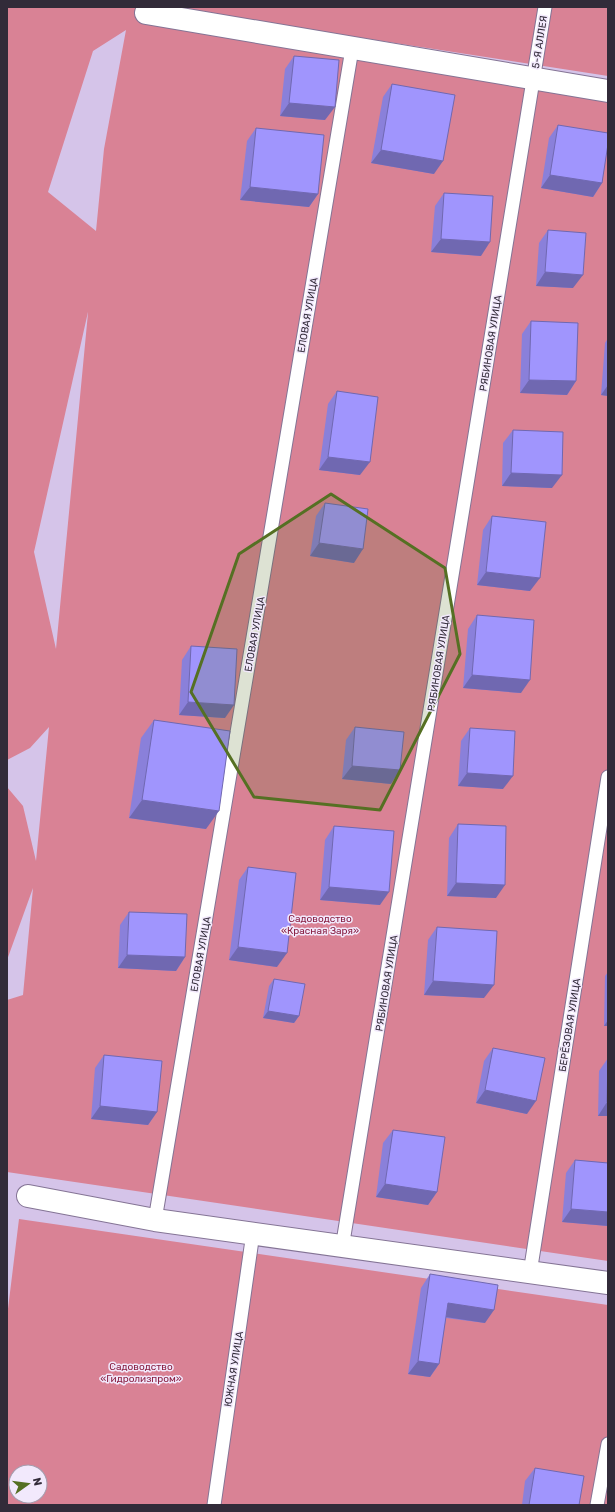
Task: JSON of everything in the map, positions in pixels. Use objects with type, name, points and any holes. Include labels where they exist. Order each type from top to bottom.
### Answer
[{"type":"street","points":[[147,10],[352,48],[608,91]]},
{"type":"street","points":[[28,1196],[156,1220],[254,1233],[342,1248],[608,1283]]},
{"type":"lane","name":"5-Я АЛЛЕЯ","points":[[534,78],[545,7]]},
{"type":"lane","name":"ЕЛОВАЯ УЛИЦА","points":[[156,1220],[352,48]]},
{"type":"lane","name":"РЯБИНОВАЯ УЛИЦА","points":[[342,1248],[534,78]]},
{"type":"lane","name":"БЕРЁЗОВАЯ УЛИЦА","points":[[530,1273],[608,777]]},
{"type":"lane","name":"ЮЖНАЯ УЛИЦА","points":[[214,1505],[254,1233]]},
{"type":"lane","points":[[597,1505],[608,1444]]},
{"type":"highlighted area","points":[[331,494],[445,568],[460,654],[380,810],[254,797],[191,692],[239,554]]},
{"type":"green space","name":"Садоводство «Красная Заря»","points":[[7,7],[147,7],[608,94],[608,1261],[7,1172],[7,1000],[23,995],[33,888],[7,960],[7,787],[23,806],[36,861],[49,727],[30,748],[7,760]],"holes":[[[126,30],[104,149],[96,231],[48,192],[93,51]],[[88,313],[56,649],[34,552]]]},
{"type":"green space","points":[[161,7],[608,7],[608,76]]},
{"type":"green space","name":"Садоводство «Гидролизпром»","points":[[19,1219],[608,1305],[608,1505],[7,1505],[7,1317]]},
{"type":"building","points":[[294,56],[339,60],[335,107],[289,103]]},
{"type":"building","points":[[392,84],[455,95],[443,161],[381,150]]},
{"type":"building","points":[[558,125],[608,133],[608,144],[602,183],[550,175]]},
{"type":"building","points":[[256,128],[324,135],[318,194],[250,187]]},
{"type":"building","points":[[444,193],[493,196],[490,242],[441,239]]},
{"type":"building","points":[[548,230],[586,233],[583,275],[545,272]]},
{"type":"building","points":[[531,321],[578,323],[576,381],[529,380]]},
{"type":"building","points":[[337,391],[378,397],[370,462],[328,457]]},
{"type":"building","points":[[513,430],[563,432],[562,475],[511,473]]},
{"type":"building","points":[[325,503],[368,509],[363,549],[319,543]]},
{"type":"building","points":[[492,516],[546,522],[540,578],[486,572]]},
{"type":"building","points":[[477,615],[534,620],[530,680],[472,675]]},
{"type":"building","points":[[191,646],[237,649],[234,705],[188,702]]},
{"type":"building","points":[[154,720],[230,731],[219,811],[142,800]]},
{"type":"building","points":[[355,727],[404,732],[400,770],[352,766]]},
{"type":"building","points":[[470,728],[515,731],[513,776],[467,773]]},
{"type":"building","points":[[458,824],[506,826],[505,885],[456,883]]},
{"type":"building","points":[[334,826],[394,831],[389,892],[329,887]]},
{"type":"building","points":[[248,867],[296,873],[287,953],[238,947]]},
{"type":"building","points":[[129,912],[187,914],[185,957],[127,955]]},
{"type":"building","points":[[437,927],[497,931],[494,985],[433,981]]},
{"type":"building","points":[[274,979],[305,984],[299,1016],[268,1011]]},
{"type":"building","points":[[493,1048],[545,1058],[536,1101],[485,1090]]},
{"type":"building","points":[[104,1055],[162,1061],[157,1112],[100,1106]]},
{"type":"building","points":[[608,1058],[608,1102],[607,1102]]},
{"type":"building","points":[[393,1130],[445,1137],[437,1192],[385,1184]]},
{"type":"building","points":[[575,1160],[608,1163],[608,1212],[571,1209]]},
{"type":"building","points":[[430,1274],[498,1285],[494,1310],[448,1303],[439,1364],[418,1361]]},
{"type":"building","points":[[535,1468],[584,1476],[579,1505],[529,1505]]}]
